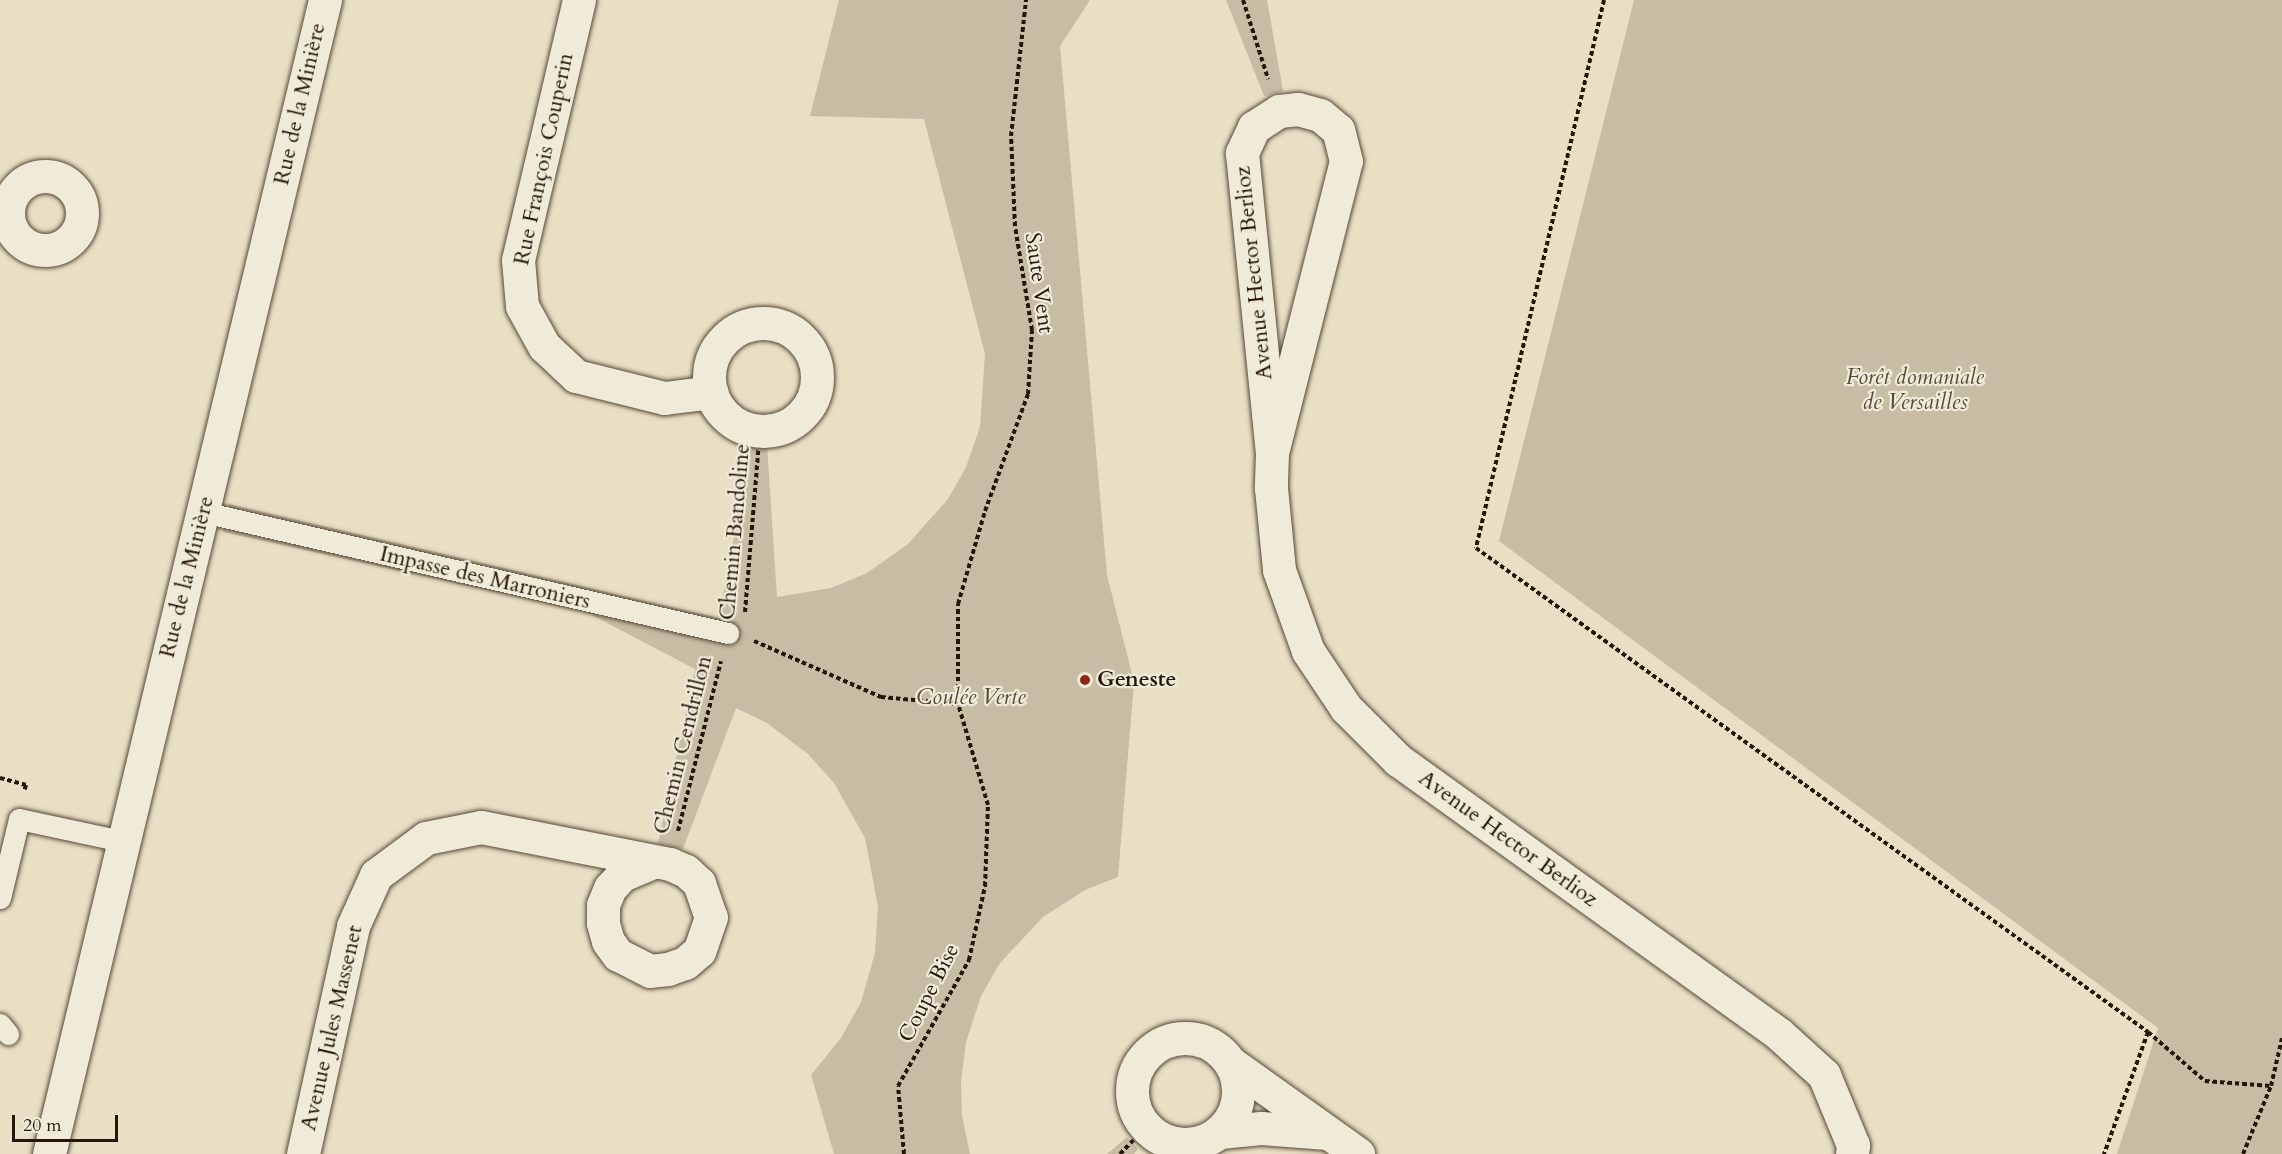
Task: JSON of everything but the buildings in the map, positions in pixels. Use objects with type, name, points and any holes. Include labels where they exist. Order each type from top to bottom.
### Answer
[{"type":"street","name":"Rue de la Minière","points":[[49,1154],[122,841],[325,0]]},
{"type":"street","name":"Rue François Couperin","points":[[579,0],[518,260],[522,306],[544,346],[576,376],[664,398],[712,392]]},
{"type":"street","name":"Avenue Hector Berlioz","points":[[1272,453],[1346,161],[1338,130],[1320,115],[1298,109],[1279,111],[1254,127],[1242,153],[1272,453],[1279,570],[1308,651],[1346,708],[1398,760],[1779,1034],[1824,1075],[1853,1145],[1852,1154]]},
{"type":"street","points":[[753,323],[772,323],[803,340],[813,356],[817,374],[815,392],[795,421],[760,430],[729,419],[712,392],[709,374],[713,356],[722,341],[737,329],[753,323]]},
{"type":"street","name":"Avenue Jules Massenet","points":[[303,1154],[353,926],[376,875],[426,838],[481,827],[661,863]]},
{"type":"street","points":[[1328,1133],[1261,1128],[1220,1132],[1188,1145],[1170,1143],[1145,1128],[1134,1108],[1131,1091],[1143,1058],[1155,1046],[1171,1039],[1205,1041],[1232,1064],[1358,1154]]},
{"type":"street","points":[[1220,1132],[1236,1108],[1237,1078],[1232,1064]]},
{"type":"lane","name":"Impasse des Marroniers","points":[[203,512],[735,635]]},
{"type":"lane","points":[[0,898],[19,819],[122,841]]},
{"type":"path","name":"Saute Vent","points":[[958,704],[958,604],[984,511],[1028,394],[1032,330],[1015,226],[1011,136],[1026,0]]},
{"type":"path","points":[[1243,0],[1279,111]]},
{"type":"path","points":[[1604,0],[1476,548],[2148,1032],[2205,1081],[2271,1086]]},
{"type":"path","name":"Chemin Bandoline","points":[[735,635],[760,430]]},
{"type":"path","points":[[735,635],[881,697],[958,704]]},
{"type":"path","name":"Chemin Cendrillon","points":[[661,863],[735,635]]},
{"type":"path","name":"Coupe Bise","points":[[904,1154],[898,1086],[969,960],[985,886],[988,805],[958,704]]},
{"type":"path","points":[[2104,1154],[2148,1032]]},
{"type":"path","points":[[2243,1154],[2271,1086],[2282,1038]]},
{"type":"path","points":[[1120,1154],[1145,1128]]},
{"type":"green space","name":"Coulée Verte","points":[[839,0],[1090,0],[1060,46],[1107,575],[1134,682],[1118,877],[1085,890],[1043,917],[1000,963],[981,996],[966,1042],[961,1082],[962,1115],[970,1154],[834,1154],[811,1075],[841,1038],[861,1002],[875,953],[878,907],[865,838],[834,783],[808,754],[767,723],[736,708],[683,849],[658,844],[695,669],[586,612],[223,532],[229,504],[719,618],[751,445],[767,446],[777,597],[831,588],[867,573],[908,544],[948,499],[966,467],[980,427],[985,354],[924,119],[810,116]]},
{"type":"green space","points":[[1226,0],[1267,0],[1283,91],[1264,96]]},
{"type":"green space","name":"Forêt domaniale de Versailles","points":[[1634,0],[2282,0],[2282,1154],[2117,1154],[2158,1028],[1499,541]]},
{"type":"green space","points":[[1127,1137],[1138,1149],[1134,1154],[1107,1154]]},
{"type":"place","name":"Geneste","points":[[1085,680]]}]
